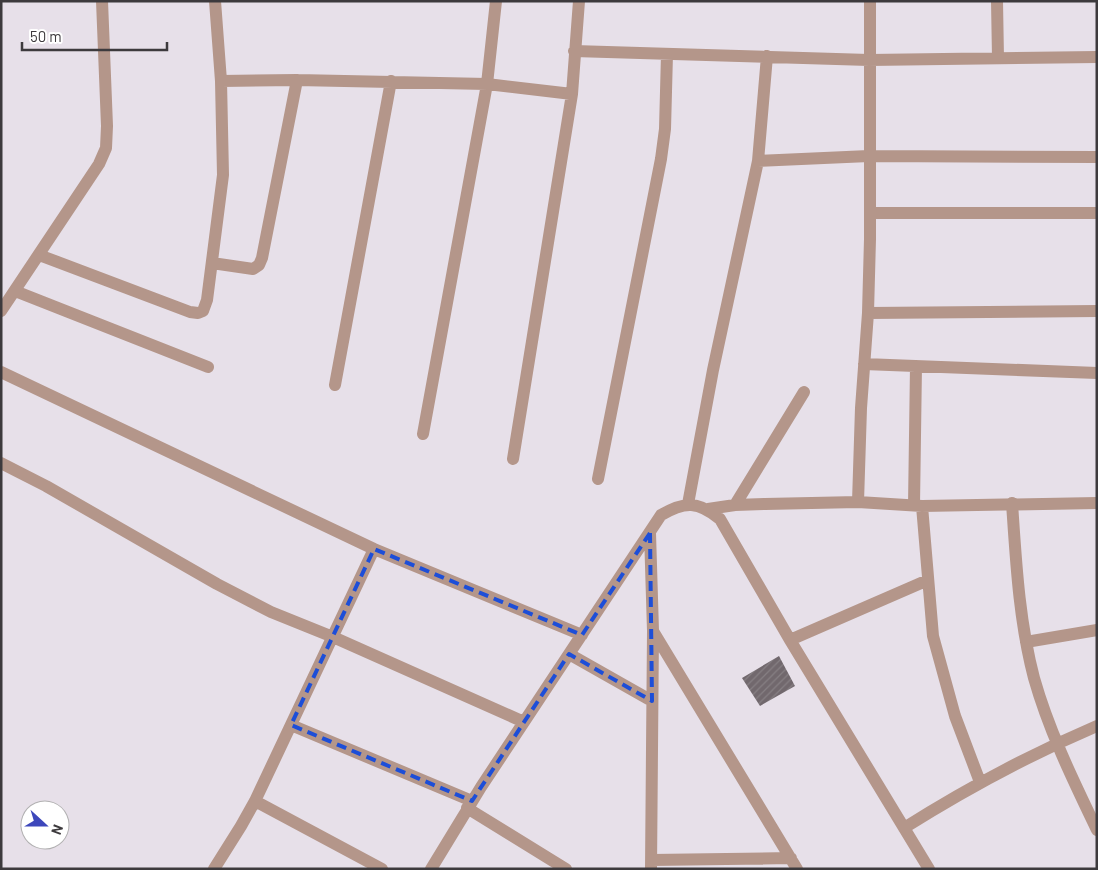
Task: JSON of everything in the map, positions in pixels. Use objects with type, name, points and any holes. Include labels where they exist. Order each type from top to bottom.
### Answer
[{"type":"street","points":[[1,311],[99,164],[106,148],[107,126],[102,1]]},
{"type":"street","points":[[39,255],[190,312],[198,313],[203,311],[207,300],[223,175],[221,81],[215,1]]},
{"type":"street","points":[[422,434],[487,84],[496,1]]},
{"type":"street","points":[[513,458],[572,94],[579,1]]},
{"type":"street","points":[[858,502],[861,408],[868,313],[870,1]]},
{"type":"street","points":[[997,1],[998,58]]},
{"type":"street","points":[[574,52],[869,60],[1097,57]]},
{"type":"street","points":[[598,479],[662,160],[668,54]]},
{"type":"street","points":[[688,504],[713,370],[758,160],[767,56]]},
{"type":"street","points":[[212,263],[253,269],[259,265],[262,258],[297,80]]},
{"type":"street","points":[[221,81],[391,81],[487,84],[572,94]]},
{"type":"street","points":[[335,385],[391,81]]},
{"type":"street","points":[[758,160],[869,156],[1097,158]]},
{"type":"street","points":[[870,213],[1097,213]]},
{"type":"street","points":[[15,291],[208,367]]},
{"type":"street","points":[[868,313],[1097,311]]},
{"type":"street","points":[[864,364],[1097,373]]},
{"type":"street","points":[[916,366],[918,506],[933,636],[955,716],[980,782]]},
{"type":"street","points":[[1,372],[374,548],[582,634]]},
{"type":"street","points":[[736,505],[804,392]]},
{"type":"street","points":[[1,463],[46,486],[217,584],[271,612],[333,637],[524,722]]},
{"type":"street","points":[[431,869],[470,805],[661,515],[677,506],[688,504],[708,509],[736,505],[858,502],[918,506],[1097,503]]},
{"type":"street","points":[[1012,503],[1017,570],[1026,642],[1034,678],[1057,743],[1097,830]]},
{"type":"street","points":[[708,509],[720,519],[790,640],[929,869]]},
{"type":"street","points":[[650,533],[653,631],[651,864],[794,863]]},
{"type":"street","points":[[214,869],[255,801],[374,548]]},
{"type":"street","points":[[790,640],[928,580]]},
{"type":"street","points":[[1026,642],[1097,630]]},
{"type":"street","points":[[653,631],[794,863]]},
{"type":"street","points":[[569,654],[652,701]]},
{"type":"street","points":[[291,725],[470,805],[566,869]]},
{"type":"street","points":[[904,828],[980,782],[1057,743],[1097,726]]},
{"type":"street","points":[[255,801],[382,869]]},
{"type":"highlighted area","points":[[650,533],[652,701],[569,654],[472,801],[291,725],[374,549],[582,635]]},
{"type":"building","points":[[779,656],[795,686],[760,706],[742,678]]}]
